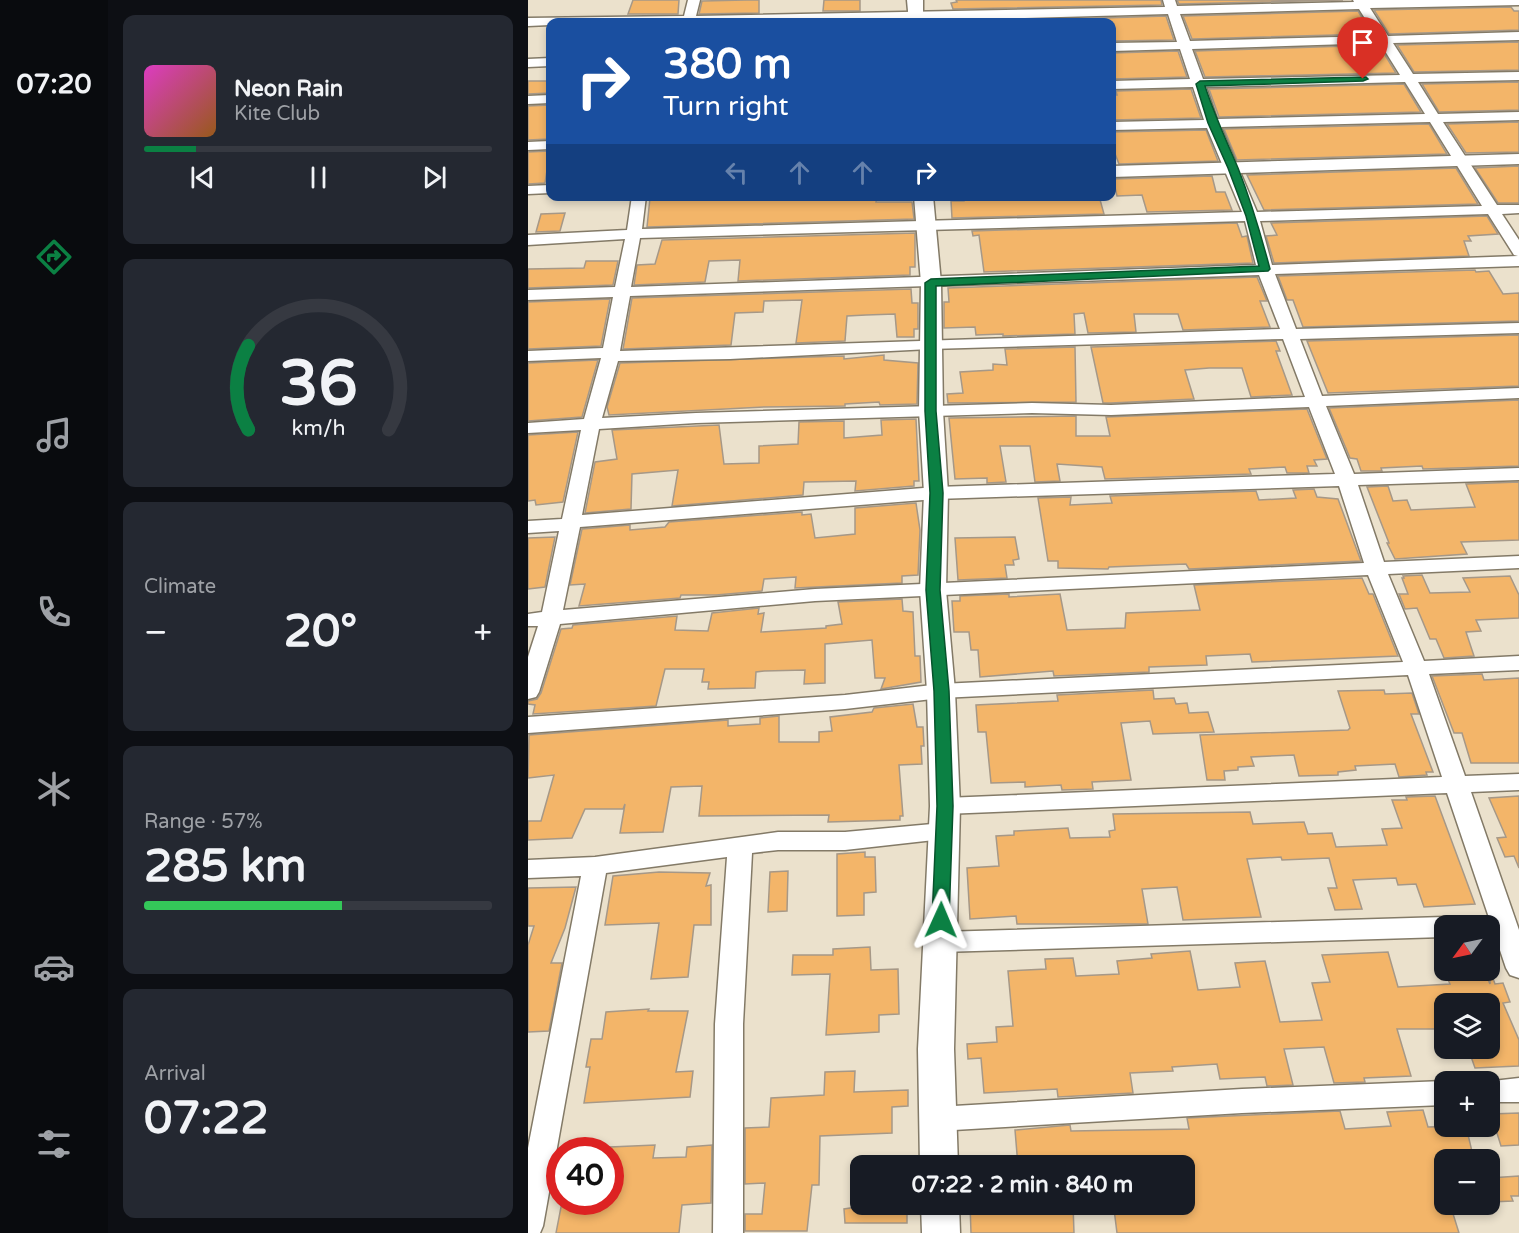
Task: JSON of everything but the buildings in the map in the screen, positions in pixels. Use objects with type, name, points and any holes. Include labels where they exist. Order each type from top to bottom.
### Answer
[{"type":"street","points":[[689,18],[694,0]]},
{"type":"street","points":[[915,0],[916,18]]},
{"type":"street","points":[[950,18],[1170,5],[1519,1]]},
{"type":"street","points":[[1361,3],[1410,77],[1432,117],[1494,209],[1519,252]]},
{"type":"street","points":[[1170,5],[1187,46],[1212,123],[1233,168],[1251,216],[1265,269],[1347,480],[1382,586],[1417,670],[1519,968]]},
{"type":"street","points":[[528,22],[546,22]]},
{"type":"street","points":[[1116,47],[1519,36]]},
{"type":"street","points":[[528,63],[546,62]]},
{"type":"street","points":[[1116,85],[1519,76]]},
{"type":"street","points":[[528,100],[546,99]]},
{"type":"street","points":[[1116,126],[1519,116]]},
{"type":"street","points":[[528,146],[546,145]]},
{"type":"street","points":[[1116,172],[1462,159],[1519,159]]},
{"type":"street","points":[[528,190],[546,189]]},
{"type":"street","points":[[528,692],[551,618],[591,425],[599,395],[607,380],[621,291],[635,234],[638,201]]},
{"type":"street","points":[[923,201],[931,283],[931,411],[936,493],[933,590],[941,691],[944,819],[936,1049],[939,1155]]},
{"type":"street","points":[[528,240],[635,234],[1519,209]]},
{"type":"street","points":[[528,295],[931,283],[1519,261]]},
{"type":"street","points":[[528,356],[730,354],[930,344],[1519,328]]},
{"type":"street","points":[[528,428],[696,418],[1032,408],[1111,410],[1316,404],[1519,393]]},
{"type":"street","points":[[528,527],[936,493],[1519,474]]},
{"type":"street","points":[[528,620],[815,596],[1519,562]]},
{"type":"street","points":[[528,725],[845,702],[941,691],[1417,670],[1519,663]]},
{"type":"street","points":[[528,869],[595,866],[778,842],[845,841],[944,819],[1519,782]]},
{"type":"street","points":[[728,1233],[729,1024],[740,848]]},
{"type":"street","points":[[528,1226],[595,866]]},
{"type":"street","points":[[940,942],[1434,927]]},
{"type":"street","points":[[1500,1091],[1519,1090]]},
{"type":"street","points":[[937,1119],[1242,1101],[1434,1093]]},
{"type":"street","points":[[940,1215],[941,1233]]},
{"type":"route","points":[[941,920],[945,806],[941,691],[933,590],[936,493],[931,411],[931,283],[1265,269],[1251,216],[1233,168],[1212,123],[1200,84],[1363,79]]}]
